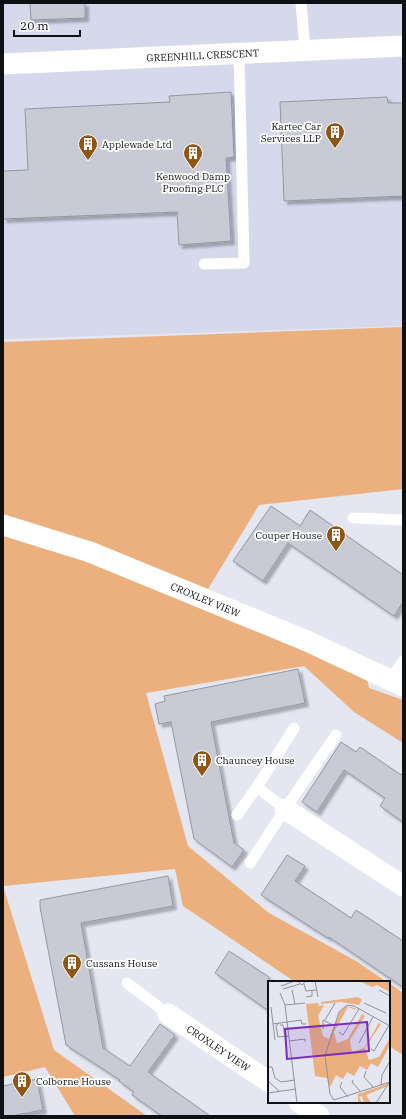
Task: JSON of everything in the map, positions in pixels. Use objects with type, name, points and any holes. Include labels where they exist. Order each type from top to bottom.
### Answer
[{"type":"street","name":"GREENHILL CRESCENT","points":[[3,64],[403,46]]},
{"type":"street","name":"CROXLEY VIEW","points":[[3,525],[90,552],[307,642],[396,683]]},
{"type":"street","points":[[285,809],[403,886]]},
{"type":"street","name":"CROXLEY VIEW","points":[[168,1014],[268,1081]]},
{"type":"street","points":[[300,1103],[320,1116]]},
{"type":"lane","points":[[301,3],[305,50]]},
{"type":"lane","points":[[204,264],[244,263],[239,53]]},
{"type":"lane","points":[[353,518],[403,520]]},
{"type":"lane","points":[[396,683],[403,661]]},
{"type":"lane","points":[[236,815],[257,786],[294,728]]},
{"type":"lane","points":[[250,863],[336,735]]},
{"type":"lane","points":[[257,786],[285,809]]},
{"type":"lane","points":[[127,983],[168,1014]]},
{"type":"shaded area","points":[[3,3],[403,3],[403,326],[3,339]]},
{"type":"shaded area","points":[[403,327],[403,489],[259,505],[208,589],[361,655],[369,688],[403,700],[403,743],[354,712],[304,666],[146,693],[188,846],[269,913],[356,961],[386,981],[294,981],[183,906],[175,869],[3,886],[3,342]]},
{"type":"shaded area","points":[[3,886],[54,1050],[147,1116],[75,1116],[45,1067],[3,1077]]},
{"type":"shaded area","points":[[390,984],[403,993],[403,1055],[390,1047]]},
{"type":"building","points":[[30,3],[85,3],[85,18],[31,20]]},
{"type":"building","points":[[231,92],[234,157],[226,158],[231,241],[179,245],[177,212],[3,219],[3,171],[28,170],[25,109],[170,102],[169,96]]},
{"type":"building","name":"Kartec Car Services LLP","points":[[387,97],[388,103],[403,103],[403,196],[284,201],[280,102]]},
{"type":"building","name":"Couper House","points":[[271,506],[300,526],[310,510],[403,575],[403,602],[394,616],[288,543],[263,581],[233,561]]},
{"type":"building","name":"Chauncey House","points":[[298,669],[305,703],[211,722],[234,843],[244,850],[232,867],[194,839],[171,722],[159,724],[155,704],[165,701],[164,696]]},
{"type":"building","points":[[341,742],[356,752],[360,747],[401,775],[403,772],[403,822],[380,806],[385,798],[344,770],[317,812],[302,802]]},
{"type":"building","points":[[287,855],[305,866],[295,881],[351,918],[356,910],[403,941],[403,987],[329,937],[328,938],[261,895]]},
{"type":"building","name":"Cussans House","points":[[168,876],[173,906],[81,923],[103,1048],[130,1066],[160,1024],[175,1035],[148,1072],[210,1116],[162,1116],[132,1095],[134,1092],[119,1081],[120,1080],[66,1045],[40,907],[40,900]]},
{"type":"building","points":[[229,951],[269,977],[268,1010],[215,973]]},
{"type":"building","name":"Colborne House","points":[[37,1079],[43,1110],[3,1116],[3,1086]]},
{"type":"place","name":"Kartec Car Services LLP","points":[[335,149]]},
{"type":"place","name":"Applewade Ltd","points":[[88,161]]},
{"type":"place","name":"Kenwood Damp Proofing PLC","points":[[193,170]]},
{"type":"place","name":"Couper House","points":[[336,552]]},
{"type":"place","name":"Chauncey House","points":[[202,777]]},
{"type":"place","name":"Cussans House","points":[[72,980]]},
{"type":"place","name":"Colborne House","points":[[22,1098]]}]
